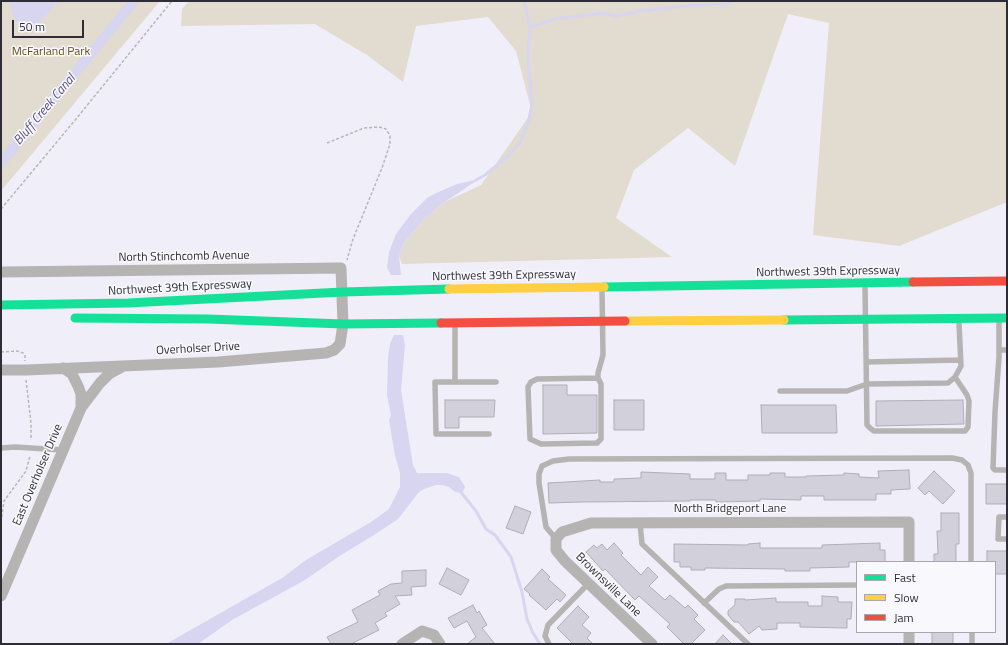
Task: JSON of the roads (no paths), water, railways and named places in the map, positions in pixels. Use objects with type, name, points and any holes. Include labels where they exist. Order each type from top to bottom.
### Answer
[{"type":"highway","name":"Northwest 39th Expressway","points":[[1,305],[128,303],[343,292],[602,286],[865,284],[1007,281]]},
{"type":"highway","points":[[63,318],[200,319],[343,324],[1003,318]]},
{"type":"street","name":"North Stinchcomb Avenue","points":[[2,272],[341,268],[343,292]]},
{"type":"street","name":"Overholser Drive","points":[[1,370],[218,362],[326,353],[334,350],[340,344],[343,324],[343,292]]},
{"type":"street","name":"East Overholser Drive","points":[[1,596],[81,408],[88,397],[109,374],[123,366]]},
{"type":"street","name":"East Overholser Drive","points":[[63,368],[72,374],[78,386],[81,394],[81,408]]},
{"type":"street","name":"North Bridgeport Lane","points":[[556,539],[562,532],[591,523],[909,522],[909,561]]},
{"type":"street","name":"Brownsville Lane","points":[[556,539],[556,550],[565,561],[652,644]]},
{"type":"street","points":[[402,644],[422,632],[434,635],[440,644]]},
{"type":"street","points":[[909,633],[909,644]]},
{"type":"lane","points":[[865,284],[866,384],[868,425],[872,430],[965,431],[968,427],[969,401],[967,395],[955,377]]},
{"type":"lane","points":[[598,378],[537,379],[531,382],[528,387],[530,439],[541,444],[597,443],[601,439],[601,384],[598,378],[598,373],[603,355],[602,286]]},
{"type":"lane","points":[[780,391],[847,391],[866,384],[948,383],[955,377],[960,366],[959,318]]},
{"type":"lane","points":[[1003,318],[999,350],[993,468],[995,470],[1007,470]]},
{"type":"lane","points":[[455,382],[456,323]]},
{"type":"lane","points":[[999,350],[1007,350]]},
{"type":"lane","points":[[866,362],[960,360]]},
{"type":"lane","points":[[489,434],[436,434],[435,382],[496,382]]},
{"type":"lane","points":[[1,448],[15,446],[63,450]]},
{"type":"lane","points":[[556,539],[546,527],[539,483],[539,474],[542,466],[552,461],[568,459],[952,458],[962,460],[968,465],[971,472],[971,561]]},
{"type":"lane","points":[[1007,517],[999,517],[998,539],[1007,538]]},
{"type":"lane","points":[[640,523],[642,544],[748,644]]},
{"type":"lane","points":[[549,644],[545,636],[548,625],[588,584]]},
{"type":"lane","points":[[704,603],[719,589],[726,586],[856,585]]},
{"type":"lane","points":[[972,633],[972,644]]},
{"type":"waterway","name":"Bluff Creek Canal","points":[[1,163],[134,1]]},
{"type":"waterway","points":[[476,180],[485,175],[507,157],[521,141],[528,123],[532,105],[528,57],[530,27],[524,1]]},
{"type":"waterway","points":[[530,27],[554,19],[604,13],[616,16],[642,11],[696,5],[726,4],[732,1]]},
{"type":"waterway","points":[[460,491],[476,511],[486,529],[495,535],[511,557],[522,592],[527,619],[540,644]]},
{"type":"park label","name":"McFarland Park","points":[[51,52]]}]
